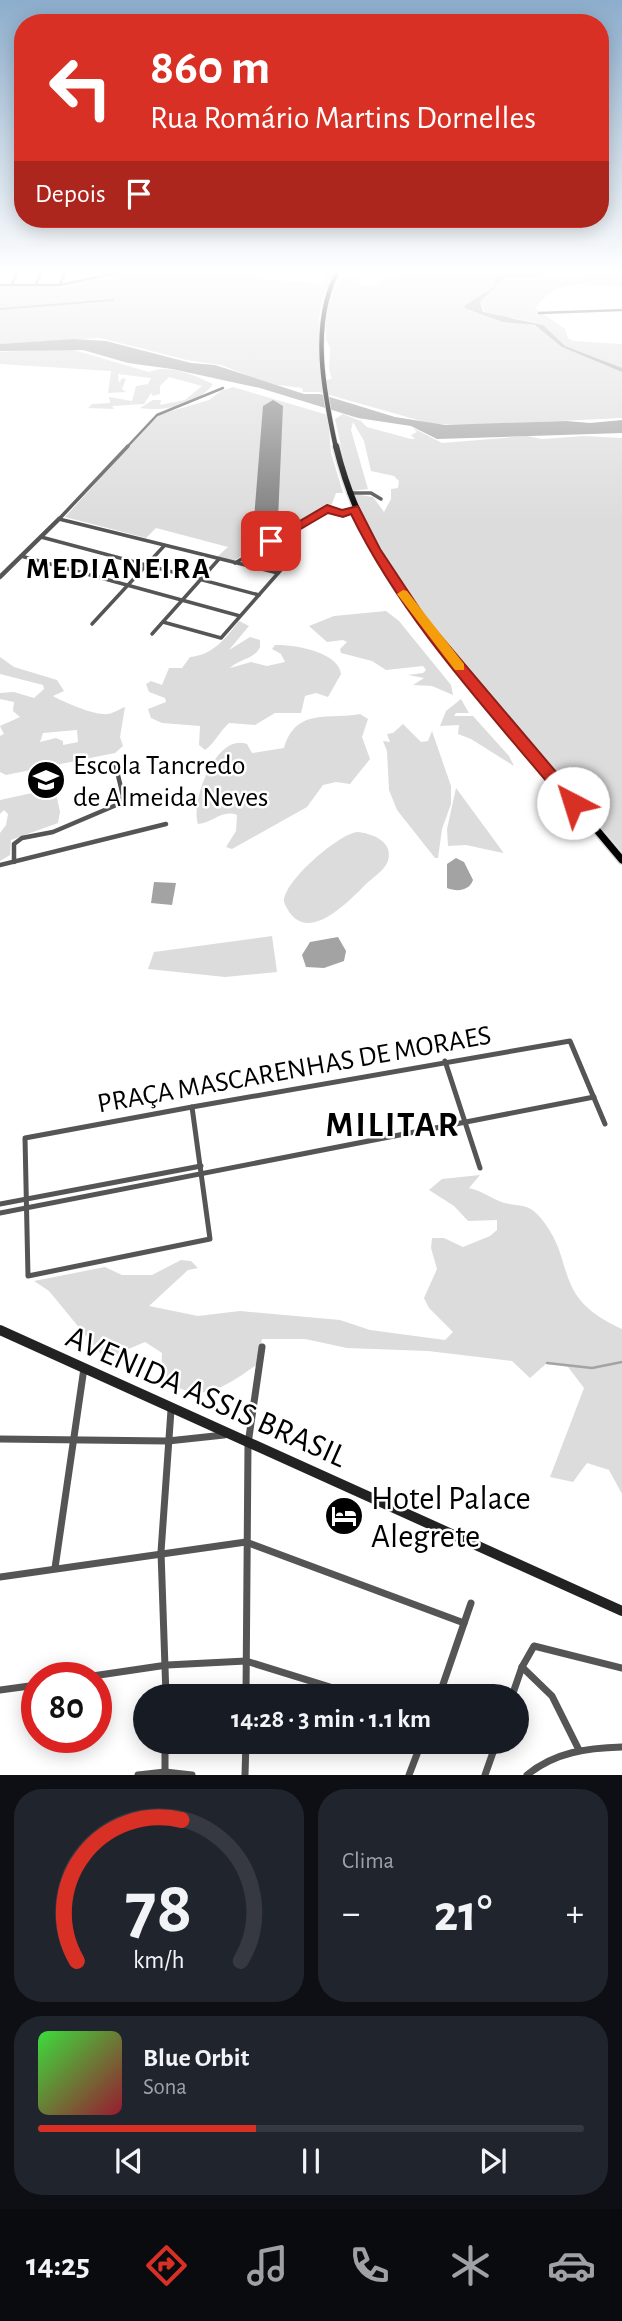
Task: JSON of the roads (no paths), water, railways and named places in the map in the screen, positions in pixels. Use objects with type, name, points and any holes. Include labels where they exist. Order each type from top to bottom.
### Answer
[{"type":"highway","points":[[325,356],[337,455],[348,493],[374,549],[422,622],[622,860]]},
{"type":"main road","name":"AVENIDA ASSIS BRASIL","points":[[0,1330],[622,1611]]},
{"type":"street","points":[[0,577],[158,415],[223,388]]},
{"type":"street","points":[[348,493],[371,493],[381,499]]},
{"type":"street","points":[[234,563],[327,509],[343,514],[354,508]]},
{"type":"street","points":[[59,519],[278,573]]},
{"type":"street","points":[[41,537],[259,595]]},
{"type":"street","points":[[92,624],[165,545]]},
{"type":"street","points":[[21,556],[240,616]]},
{"type":"street","points":[[152,634],[219,559]]},
{"type":"street","points":[[163,622],[221,638],[287,563]]},
{"type":"street","points":[[14,862],[14,844],[22,838],[54,832],[121,803],[123,796],[115,763]]},
{"type":"street","points":[[0,865],[166,824]]},
{"type":"street","name":"PRAÇA MASCARENHAS DE MORAES","points":[[28,1198],[25,1138],[192,1106],[570,1041],[594,1097]]},
{"type":"street","points":[[445,1061],[480,1168]]},
{"type":"street","points":[[201,1166],[0,1204],[1,1212],[594,1097],[605,1124]]},
{"type":"street","points":[[28,1198],[27,1276],[210,1239],[192,1106]]},
{"type":"street","points":[[140,1177],[141,1185]]},
{"type":"street","points":[[246,1684],[248,1444],[262,1347]]},
{"type":"street","points":[[55,1568],[84,1367]]},
{"type":"street","points":[[166,1684],[161,1552],[172,1407]]},
{"type":"street","points":[[0,1438],[168,1441],[228,1434]]},
{"type":"street","points":[[0,1577],[246,1542],[464,1623]]},
{"type":"street","points":[[443,1684],[471,1603]]},
{"type":"street","points":[[516,1684],[534,1646],[622,1668]]},
{"type":"street","points":[[112,1673],[167,1665],[246,1661],[320,1684]]},
{"type":"street","points":[[522,1667],[552,1696],[579,1750]]},
{"type":"street","points":[[0,1690],[21,1687]]},
{"type":"street","points":[[527,1775],[540,1762],[579,1750],[622,1747]]},
{"type":"street","points":[[164,1773],[165,1754]]},
{"type":"street","points":[[245,1775],[246,1754]]},
{"type":"street","points":[[409,1775],[417,1754]]},
{"type":"street","points":[[485,1775],[492,1754]]},
{"type":"street","points":[[138,1775],[192,1775]]},
{"type":"waterway","points":[[547,1363],[592,1368],[622,1362]]},
{"type":"place","name":"Escola Tancredo de Almeida Neves","points":[[46,780]]},
{"type":"place","name":"Hotel Palace Alegrete","points":[[344,1516]]},
{"type":"district","name":"MEDIANEIRA","points":[[119,568]]},
{"type":"district","name":"MILITAR","points":[[393,1124]]}]
